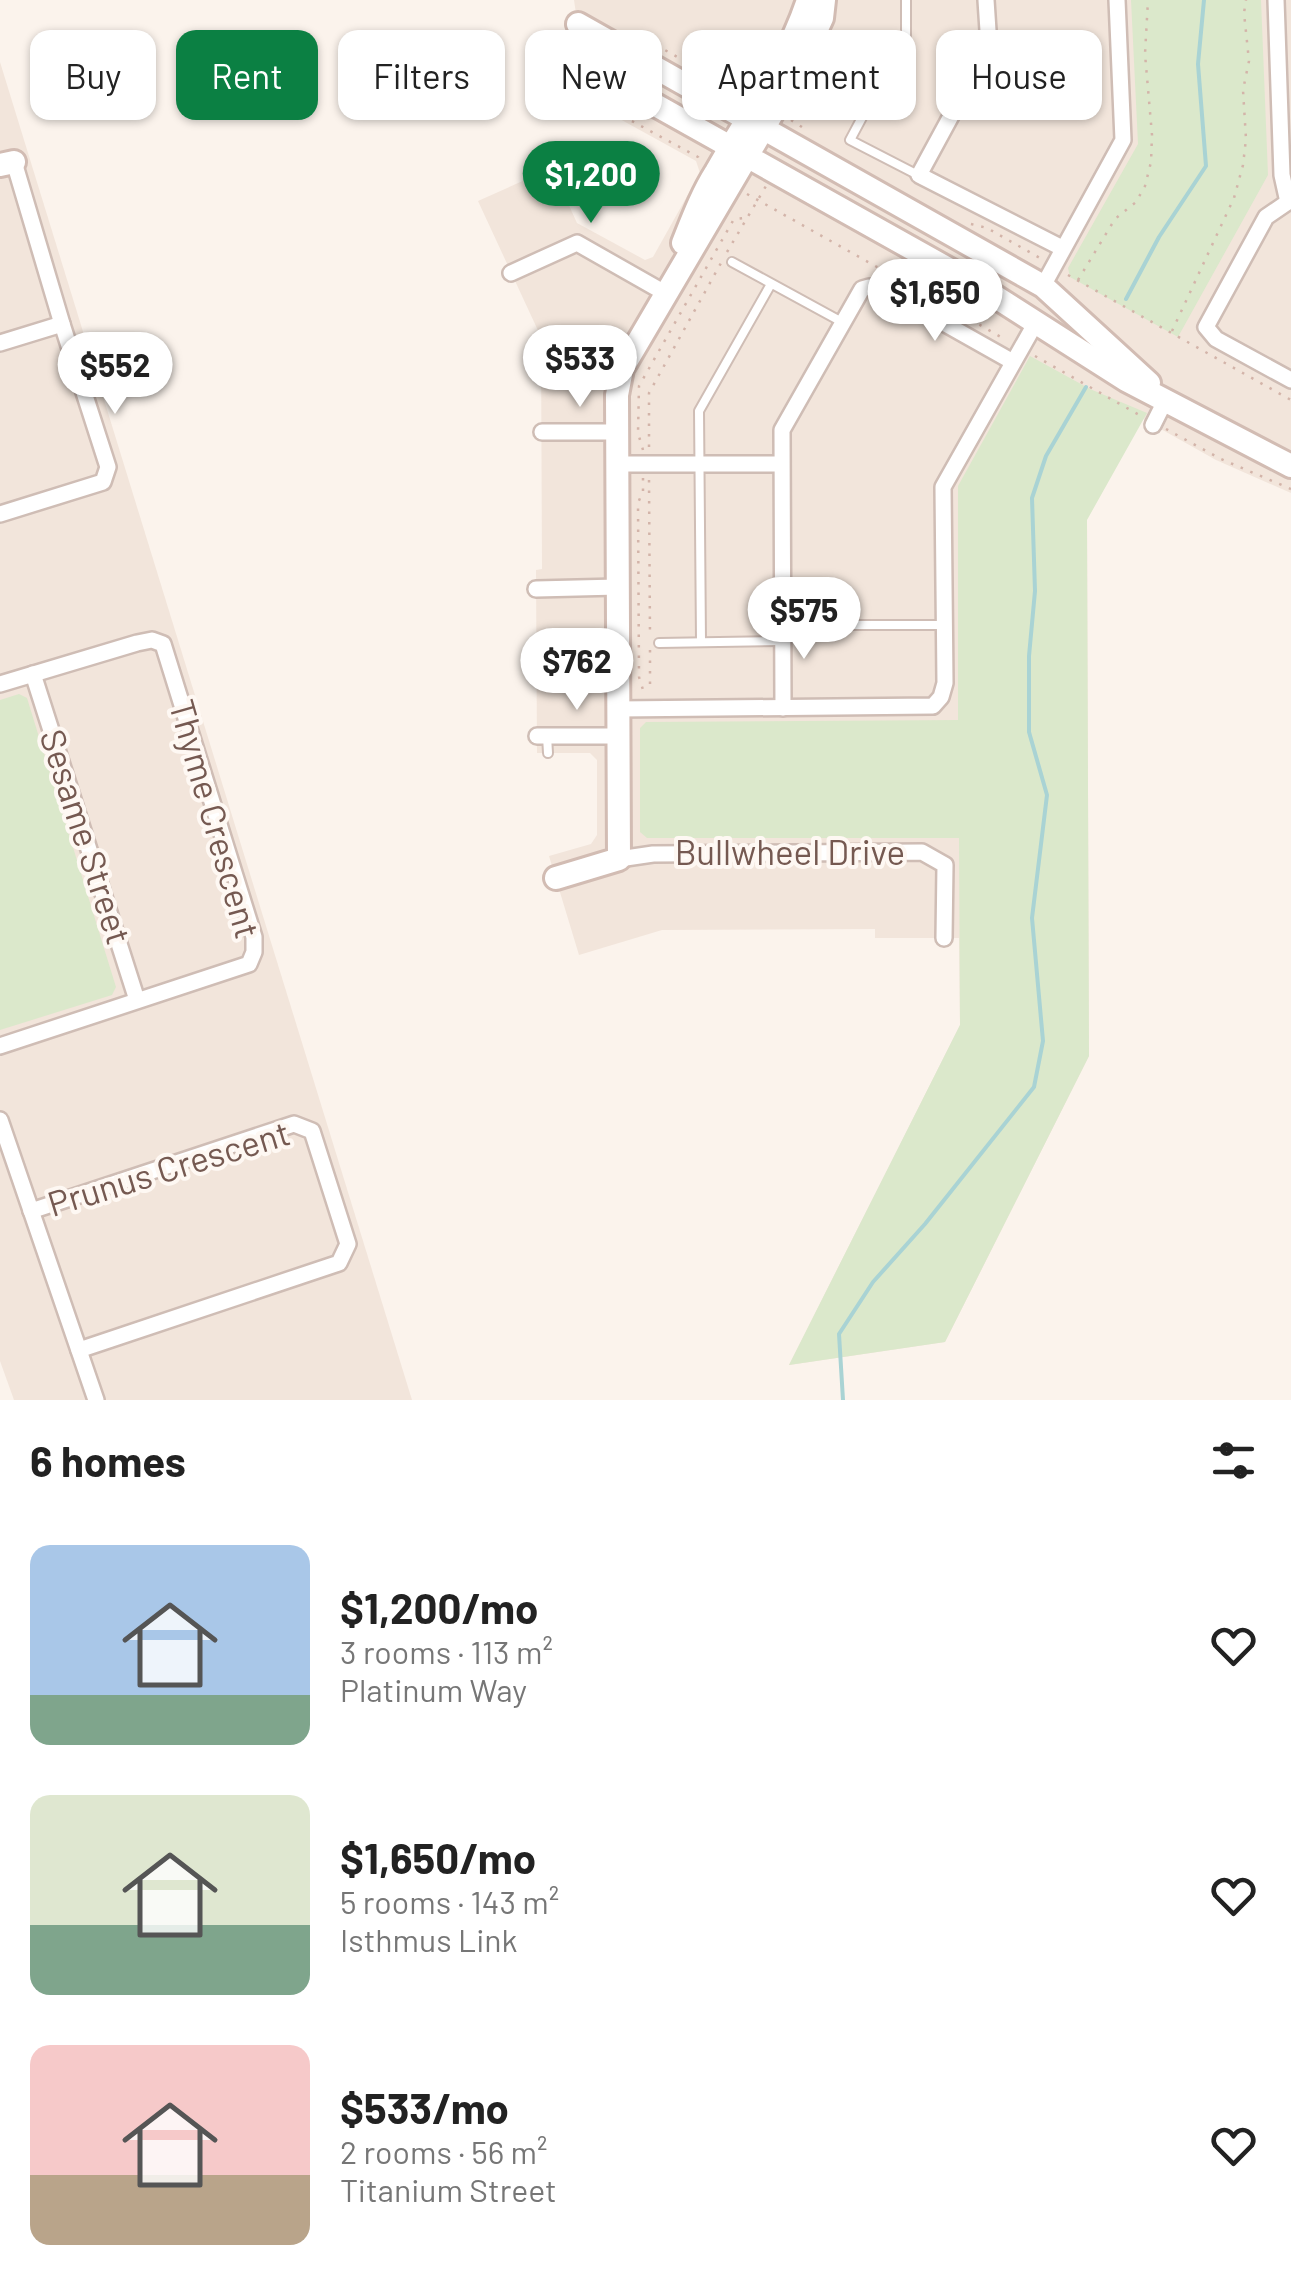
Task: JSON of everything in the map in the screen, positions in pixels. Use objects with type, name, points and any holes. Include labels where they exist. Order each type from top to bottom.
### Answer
[{"type":"street","points":[[556,878],[619,859],[617,394],[622,369],[665,293],[678,253],[746,138],[808,0]]},
{"type":"street","points":[[746,138],[800,66],[822,18],[824,0]]},
{"type":"street","points":[[986,0],[989,46],[919,175],[1062,248]]},
{"type":"street","points":[[1043,286],[1123,140],[1116,0]]},
{"type":"street","points":[[1276,0],[1282,175],[1290,203],[1266,217],[1206,328],[1216,340],[1291,380]]},
{"type":"street","points":[[578,24],[746,138],[1126,380],[1291,466]]},
{"type":"street","points":[[662,100],[1043,286],[1166,399]]},
{"type":"street","points":[[0,514],[103,482],[108,468],[7,163]]},
{"type":"street","points":[[510,273],[577,243],[665,293]]},
{"type":"street","points":[[783,708],[782,430],[862,290],[869,287],[888,291],[1017,355]]},
{"type":"street","points":[[0,344],[62,324]]},
{"type":"street","points":[[618,708],[933,706],[945,683],[943,487],[1036,324]]},
{"type":"street","points":[[1153,424],[1166,399]]},
{"type":"street","points":[[542,432],[617,432]]},
{"type":"street","points":[[618,464],[781,464]]},
{"type":"street","points":[[536,588],[618,587]]},
{"type":"street","name":"Thyme Crescent","points":[[0,684],[137,643],[152,640],[163,644],[254,937],[254,952],[248,964],[0,1046]]},
{"type":"street","name":"Sesame Street","points":[[33,674],[136,1000]]},
{"type":"street","points":[[542,736],[618,736]]},
{"type":"street","name":"Bullwheel Drive","points":[[619,859],[653,854],[922,852],[945,864],[944,938]]},
{"type":"street","points":[[0,1120],[96,1400]]},
{"type":"street","name":"Prunus Crescent","points":[[31,1211],[294,1124],[312,1130],[348,1244],[339,1263],[79,1350]]},
{"type":"lane","points":[[906,0],[906,35],[850,140],[919,175]]},
{"type":"lane","points":[[732,262],[844,323]]},
{"type":"lane","points":[[701,641],[699,410],[771,284]]},
{"type":"lane","points":[[660,642],[945,626]]},
{"type":"lane","points":[[542,736],[548,753]]},
{"type":"path","points":[[1171,333],[1234,198],[1244,166],[1243,90],[1249,60],[1246,0]]},
{"type":"path","points":[[630,120],[698,157],[704,170],[892,275]]},
{"type":"path","points":[[940,303],[1017,355],[1221,459],[1291,490]]},
{"type":"shaded area","points":[[574,0],[1291,0],[1291,493],[1216,460],[1143,419],[1087,519],[1089,1056],[945,1342],[789,1365],[960,1025],[959,938],[875,938],[875,929],[662,930],[579,955],[549,856],[591,844],[597,835],[597,760],[590,753],[537,753],[536,570],[542,569],[541,337],[478,201],[552,168],[577,223],[645,260],[653,257],[700,173],[696,161],[622,120],[662,120],[662,30],[578,30]]},
{"type":"shaded area","points":[[0,62],[412,1400],[14,1400],[0,1361]]},
{"type":"green space","points":[[1131,0],[1261,0],[1268,175],[1178,337],[1070,277],[1068,268],[1138,144]]},
{"type":"green space","points":[[1030,356],[1090,389],[1147,413],[1087,520],[1089,1056],[945,1342],[789,1365],[960,1025],[959,838],[647,838],[640,832],[640,728],[646,722],[958,720],[958,486]]},
{"type":"green space","points":[[19,694],[27,698],[116,987],[112,995],[0,1030],[0,700]]},
{"type":"waterway","points":[[1126,299],[1159,237],[1206,166],[1198,64],[1204,0]]},
{"type":"waterway","points":[[843,1400],[839,1334],[873,1282],[925,1224],[1034,1087],[1043,1041],[1032,918],[1047,795],[1029,732],[1029,656],[1035,591],[1032,498],[1046,456],[1086,387]]}]
